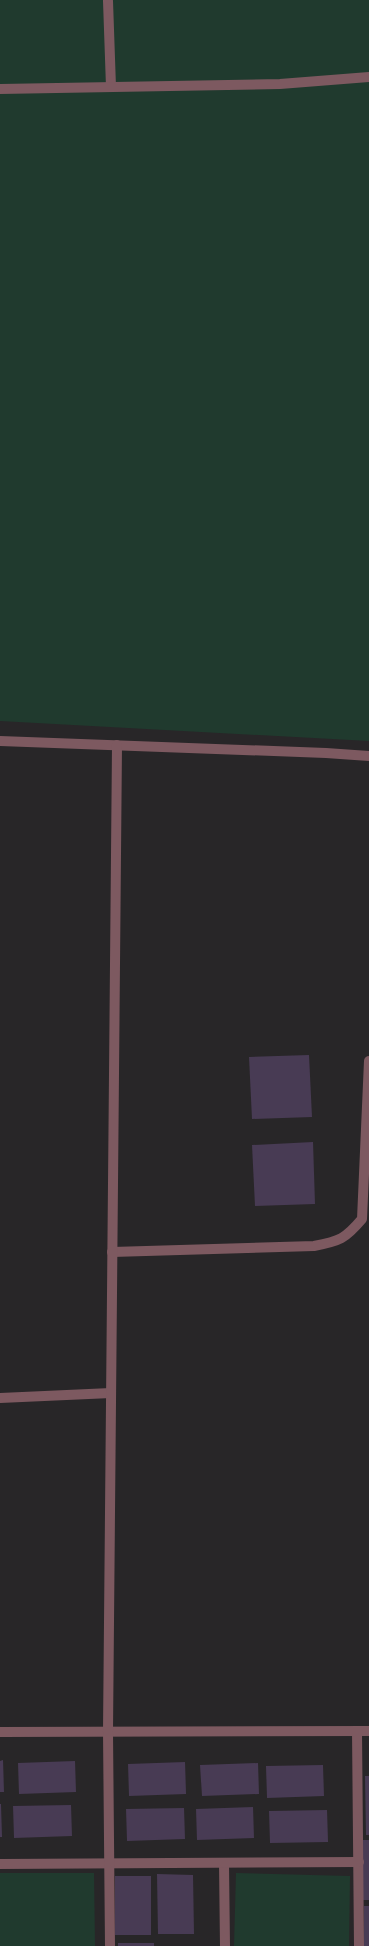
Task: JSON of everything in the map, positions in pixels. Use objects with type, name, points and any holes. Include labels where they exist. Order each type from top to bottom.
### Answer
[{"type":"street","points":[[108,1],[110,87]]},
{"type":"street","points":[[0,89],[280,84],[369,77]]},
{"type":"street","points":[[0,741],[369,756]]},
{"type":"street","points":[[110,1946],[108,1732],[116,746]]},
{"type":"street","points":[[112,1252],[314,1246],[334,1243],[348,1235],[362,1219],[369,1061]]},
{"type":"street","points":[[0,1398],[111,1393]]},
{"type":"street","points":[[357,1731],[359,1946]]},
{"type":"street","points":[[0,1732],[369,1731]]},
{"type":"street","points":[[0,1864],[359,1862]]},
{"type":"street","points":[[224,1863],[225,1946]]},
{"type":"green space","points":[[0,0],[369,0],[369,741],[0,721]]},
{"type":"green space","points":[[0,1873],[94,1873],[95,1946],[0,1946]]},
{"type":"green space","points":[[236,1873],[350,1876],[349,1946],[234,1946]]},
{"type":"building","points":[[309,1055],[312,1117],[252,1119],[249,1057]]},
{"type":"building","points":[[313,1142],[315,1204],[255,1206],[252,1145]]},
{"type":"building","points":[[3,1760],[4,1792],[0,1792],[0,1761]]},
{"type":"building","points":[[75,1761],[76,1792],[19,1794],[18,1763]]},
{"type":"building","points":[[185,1762],[186,1794],[129,1796],[128,1764]]},
{"type":"building","points":[[258,1763],[259,1794],[202,1796],[200,1765]]},
{"type":"building","points":[[323,1765],[324,1796],[267,1798],[266,1766]]},
{"type":"building","points":[[365,1776],[369,1776],[369,1835],[366,1835]]},
{"type":"building","points":[[1,1804],[2,1837],[0,1837]]},
{"type":"building","points":[[71,1805],[72,1836],[14,1838],[13,1806]]},
{"type":"building","points":[[253,1807],[254,1838],[197,1840],[196,1809]]},
{"type":"building","points":[[184,1808],[185,1839],[127,1841],[126,1809]]},
{"type":"building","points":[[327,1810],[328,1842],[270,1843],[269,1811]]},
{"type":"building","points":[[363,1840],[369,1840],[369,1900],[363,1900]]},
{"type":"building","points":[[157,1874],[193,1875],[194,1934],[158,1934]]},
{"type":"building","points":[[115,1876],[151,1876],[151,1935],[115,1935]]},
{"type":"building","points":[[364,1906],[369,1906],[369,1946],[364,1946]]},
{"type":"building","points":[[118,1943],[154,1943],[154,1946],[118,1946]]}]
